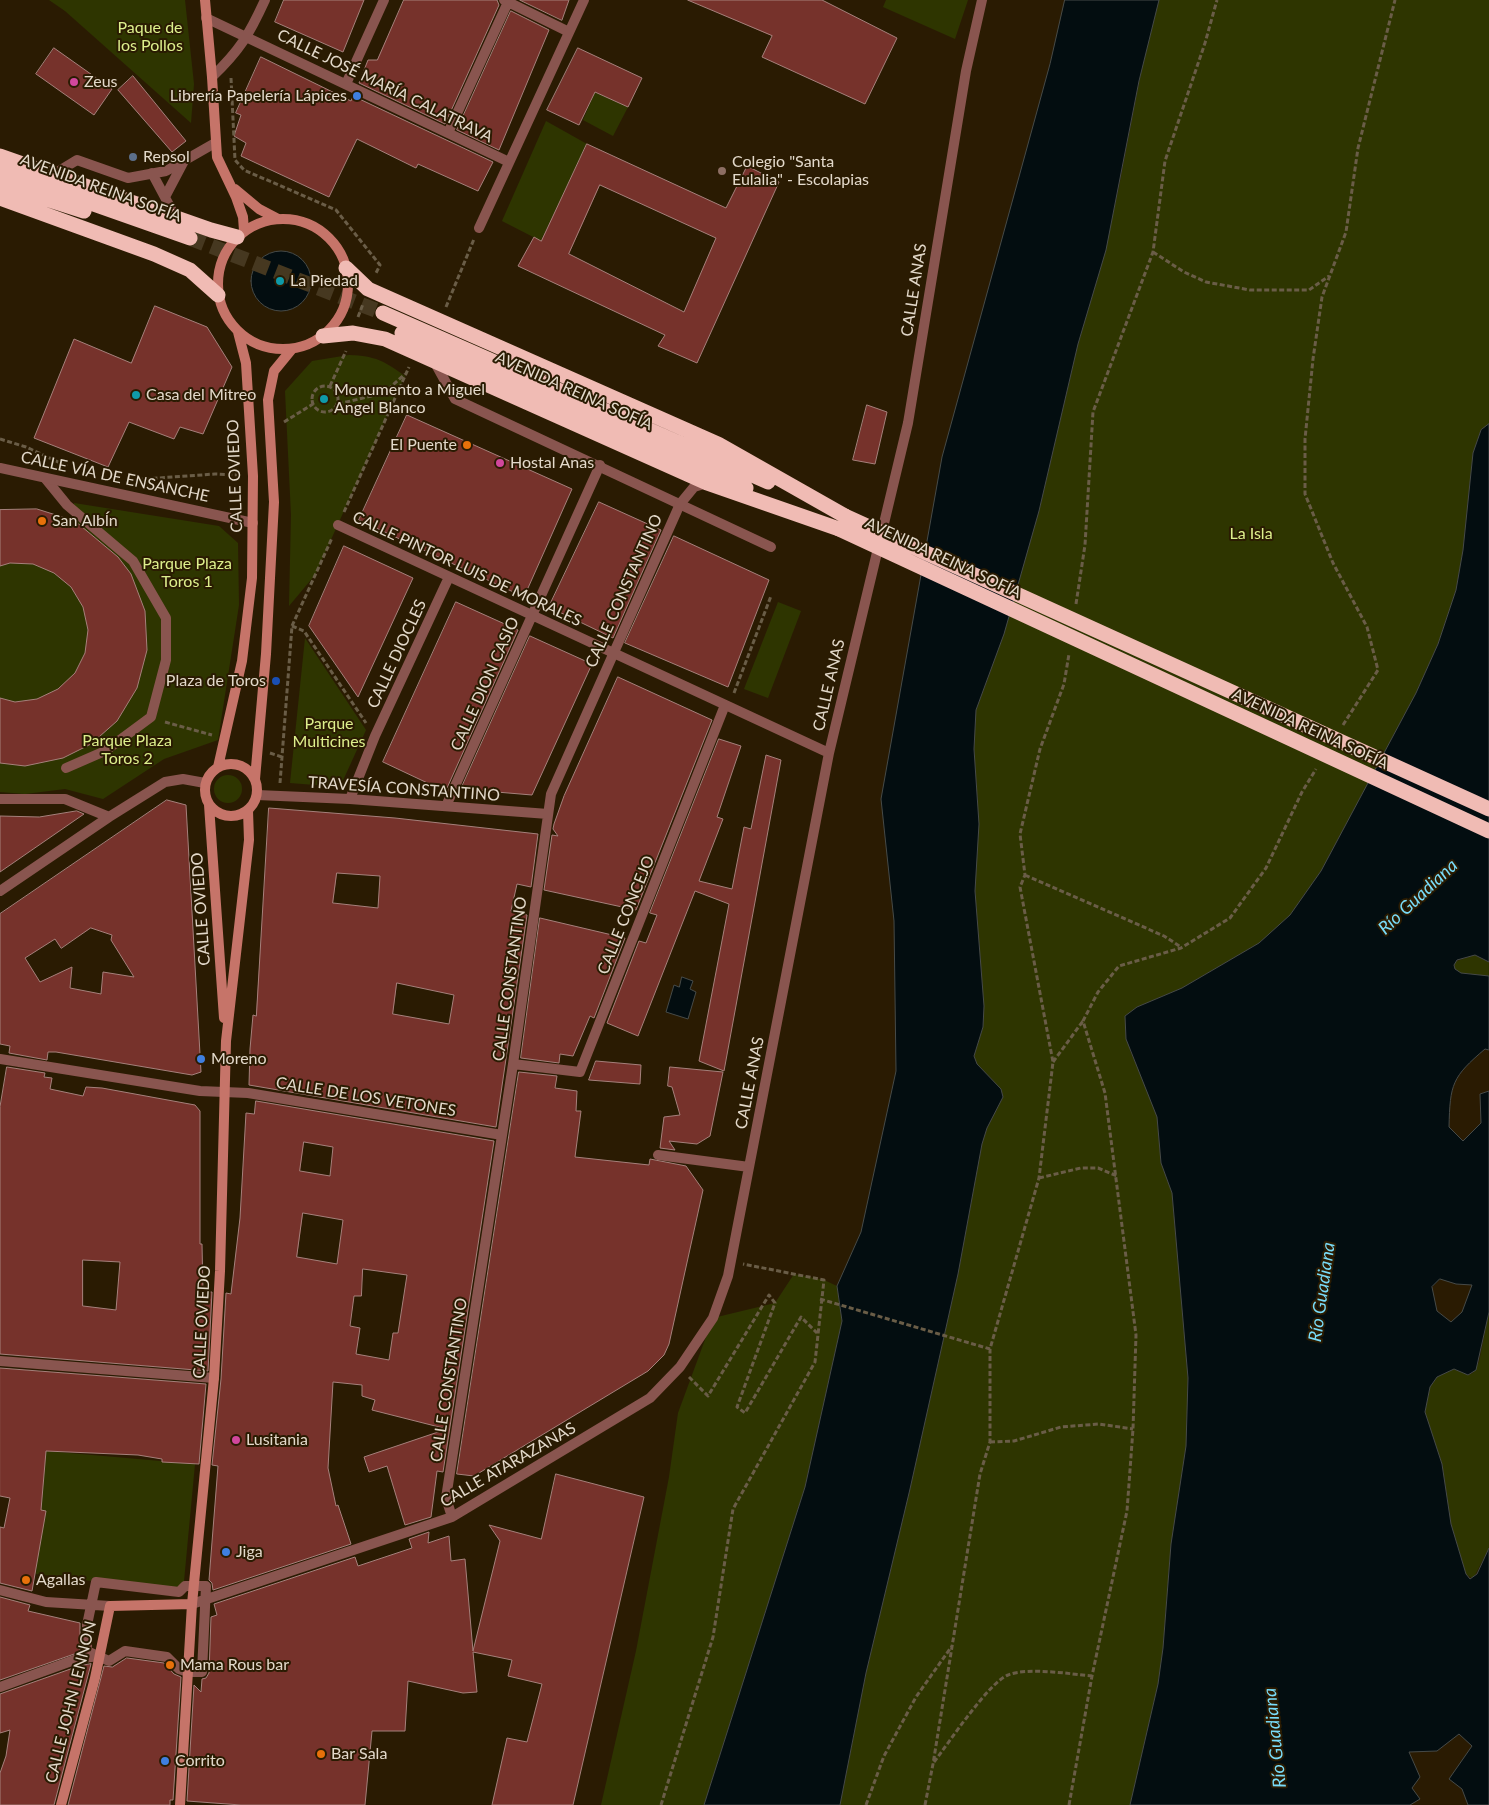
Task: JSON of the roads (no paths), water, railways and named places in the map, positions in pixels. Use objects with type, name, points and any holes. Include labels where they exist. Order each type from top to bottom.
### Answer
[{"type":"highway","points":[[0,156],[176,218],[241,234]]},
{"type":"highway","name":"AVENIDA REINA SOFÍA","points":[[0,171],[190,242],[0,184]]},
{"type":"highway","points":[[0,198],[154,254],[190,270],[218,295]]},
{"type":"highway","points":[[346,268],[358,282],[368,289],[718,444],[842,523]]},
{"type":"highway","name":"AVENIDA REINA SOFÍA","points":[[381,318],[1489,809]]},
{"type":"highway","points":[[323,336],[352,333],[384,339],[708,484],[842,523]]},
{"type":"highway","name":"AVENIDA REINA SOFÍA","points":[[842,523],[1489,831]]},
{"type":"main road","points":[[204,0],[212,77],[217,157],[243,217],[241,234]]},
{"type":"main road","points":[[228,183],[259,209],[278,219]]},
{"type":"main road","points":[[278,219],[296,220],[313,226],[328,237],[339,252],[346,268],[348,287],[344,305],[336,322],[323,336],[308,344],[292,349],[273,348],[254,342],[238,332],[222,308],[218,295],[218,279],[221,264],[227,250],[241,234],[260,223],[278,219]]},
{"type":"main road","name":"CALLE OVIEDO","points":[[218,767],[242,661],[252,578],[252,476],[246,363],[238,332]]},
{"type":"main road","points":[[255,779],[250,772],[234,764],[218,767],[212,771],[205,783],[204,791],[208,805],[223,816],[240,815],[248,810],[257,795],[255,779],[266,654],[274,502],[268,432],[270,384],[274,371],[292,349]]},
{"type":"main road","name":"CALLE OVIEDO","points":[[208,805],[226,1041]]},
{"type":"main road","name":"CALLE OVIEDO","points":[[180,1805],[192,1604],[214,1378],[220,1271],[226,1041],[249,840],[248,810]]},
{"type":"main road","points":[[110,1606],[192,1604]]},
{"type":"main road","name":"CALLE JOHN LENNON","points":[[61,1805],[110,1606]]},
{"type":"street","points":[[212,77],[230,60],[248,37],[265,0]]},
{"type":"street","points":[[346,84],[384,0]]},
{"type":"street","points":[[479,228],[584,0]]},
{"type":"street","name":"CALLE ANAS","points":[[680,1367],[713,1318],[730,1261],[829,753],[908,424],[966,72],[976,16],[982,0]]},
{"type":"street","points":[[448,133],[507,1],[570,32]]},
{"type":"street","name":"CALLE JOSÉ MARÍA CALATRAVA","points":[[206,18],[509,162]]},
{"type":"street","points":[[54,174],[77,160],[128,178],[152,174],[166,171],[215,143]]},
{"type":"street","points":[[165,198],[185,160]]},
{"type":"street","points":[[152,174],[176,218]]},
{"type":"street","points":[[434,361],[455,399],[600,465],[770,547]]},
{"type":"street","name":"CALLE DION CASIO","points":[[446,806],[600,465]]},
{"type":"street","name":"CALLE VÍA DE ENSANCHE","points":[[0,468],[252,523]]},
{"type":"street","points":[[45,478],[67,504],[133,561],[166,618],[166,660],[150,717],[105,752],[66,768]]},
{"type":"street","name":"CALLE CONSTANTINO","points":[[452,1517],[446,1498],[513,1064],[551,794],[680,504],[694,487],[708,484]]},
{"type":"street","name":"CALLE PINTOR LUIS DE MORALES","points":[[338,525],[829,753]]},
{"type":"street","name":"CALLE DIOCLES","points":[[350,799],[375,736],[449,577]]},
{"type":"street","name":"CALLE CONCEJO","points":[[513,1064],[580,1072],[725,705]]},
{"type":"street","points":[[0,891],[109,817],[165,782],[183,779],[205,783]]},
{"type":"street","name":"TRAVESÍA CONSTANTINO","points":[[257,795],[350,799],[548,814]]},
{"type":"street","points":[[0,799],[65,799],[109,817]]},
{"type":"street","name":"CALLE DE LOS VETONES","points":[[0,1059],[200,1090],[248,1093],[502,1135]]},
{"type":"street","points":[[658,1155],[749,1166]]},
{"type":"street","points":[[0,1361],[214,1378]]},
{"type":"street","name":"CALLE ATARAZANAS","points":[[192,1604],[452,1517],[650,1398],[680,1367]]},
{"type":"street","points":[[96,1582],[179,1592],[185,1586],[194,1586],[206,1586],[202,1672],[188,1672],[179,1669],[167,1657],[125,1651],[109,1661],[87,1651],[87,1625],[96,1582]]},
{"type":"street","points":[[0,1590],[46,1602],[110,1606]]},
{"type":"street","points":[[0,1686],[76,1660],[99,1656]]},
{"type":"water","points":[[1065,0],[1159,0],[1139,81],[1106,250],[1078,344],[1039,511],[1004,634],[976,710],[974,749],[979,824],[975,891],[984,1006],[983,1027],[974,1056],[977,1064],[1001,1089],[1003,1097],[987,1128],[982,1144],[958,1274],[910,1489],[866,1673],[840,1805],[704,1805],[805,1487],[842,1321],[837,1286],[861,1232],[896,1071],[894,921],[881,799],[942,457],[1050,64]]},
{"type":"water","points":[[275,251],[287,251],[298,256],[306,264],[311,275],[309,293],[298,306],[287,311],[275,311],[264,306],[256,298],[251,287],[251,275],[256,264],[264,256]]},
{"type":"water","name":"Río Guadiana","points":[[1489,424],[1489,962],[1475,955],[1457,960],[1454,965],[1455,969],[1461,973],[1489,976],[1489,1050],[1485,1049],[1474,1059],[1455,1082],[1450,1101],[1449,1127],[1463,1141],[1481,1123],[1480,1094],[1489,1091],[1489,1312],[1476,1370],[1468,1375],[1454,1369],[1437,1377],[1430,1387],[1425,1412],[1442,1464],[1451,1524],[1466,1574],[1470,1579],[1477,1574],[1489,1548],[1489,1805],[1468,1805],[1462,1789],[1449,1779],[1472,1746],[1459,1734],[1437,1751],[1409,1752],[1420,1777],[1412,1788],[1420,1799],[1410,1805],[1130,1805],[1158,1684],[1163,1648],[1171,1544],[1186,1446],[1188,1378],[1172,1193],[1161,1163],[1157,1117],[1126,1039],[1125,1016],[1137,1007],[1182,988],[1259,943],[1290,915],[1321,871],[1416,693],[1438,644],[1456,590],[1463,550],[1473,453],[1481,430]],"holes":[[[1440,1279],[1456,1284],[1472,1285],[1462,1312],[1451,1322],[1437,1311],[1432,1287]]]},
{"type":"water","points":[[682,977],[693,981],[690,989],[696,992],[688,1019],[666,1012],[674,985],[679,987]]},
{"type":"tunnel","points":[[190,238],[383,313]]},
{"type":"place","name":"Zeus","points":[[74,82]]},
{"type":"place","name":"Librería Papelería Lápices","points":[[357,96]]},
{"type":"place","name":"Repsol","points":[[133,157]]},
{"type":"place","name":"Colegio \"Santa Eulalia\" - Escolapias","points":[[722,171]]},
{"type":"place","name":"La Piedad","points":[[280,281]]},
{"type":"place","name":"Casa del Mitreo","points":[[136,395]]},
{"type":"place","name":"Monumento a Miguel Angel Blanco","points":[[324,399]]},
{"type":"place","name":"El Puente","points":[[467,445]]},
{"type":"place","name":"Hostal Anas","points":[[500,463]]},
{"type":"place","name":"San Albĺn","points":[[42,521]]},
{"type":"place","name":"Plaza de Toros","points":[[276,681]]},
{"type":"place","name":"Moreno","points":[[201,1059]]},
{"type":"place","name":"Lusitania","points":[[236,1440]]},
{"type":"place","name":"Jiga","points":[[226,1552]]},
{"type":"place","name":"Agallas","points":[[26,1580]]},
{"type":"place","name":"Mama Rous bar","points":[[170,1665]]},
{"type":"place","name":"Bar Sala","points":[[321,1754]]},
{"type":"place","name":"Corrito","points":[[165,1761]]},
{"type":"park label","name":"Paque de los Pollos","points":[[150,37]]},
{"type":"park label","name":"La Isla","points":[[1251,534]]},
{"type":"park label","name":"Parque Plaza Toros 1","points":[[187,573]]},
{"type":"park label","name":"Parque Multicines","points":[[329,733]]},
{"type":"park label","name":"Parque Plaza Toros 2","points":[[127,750]]}]
